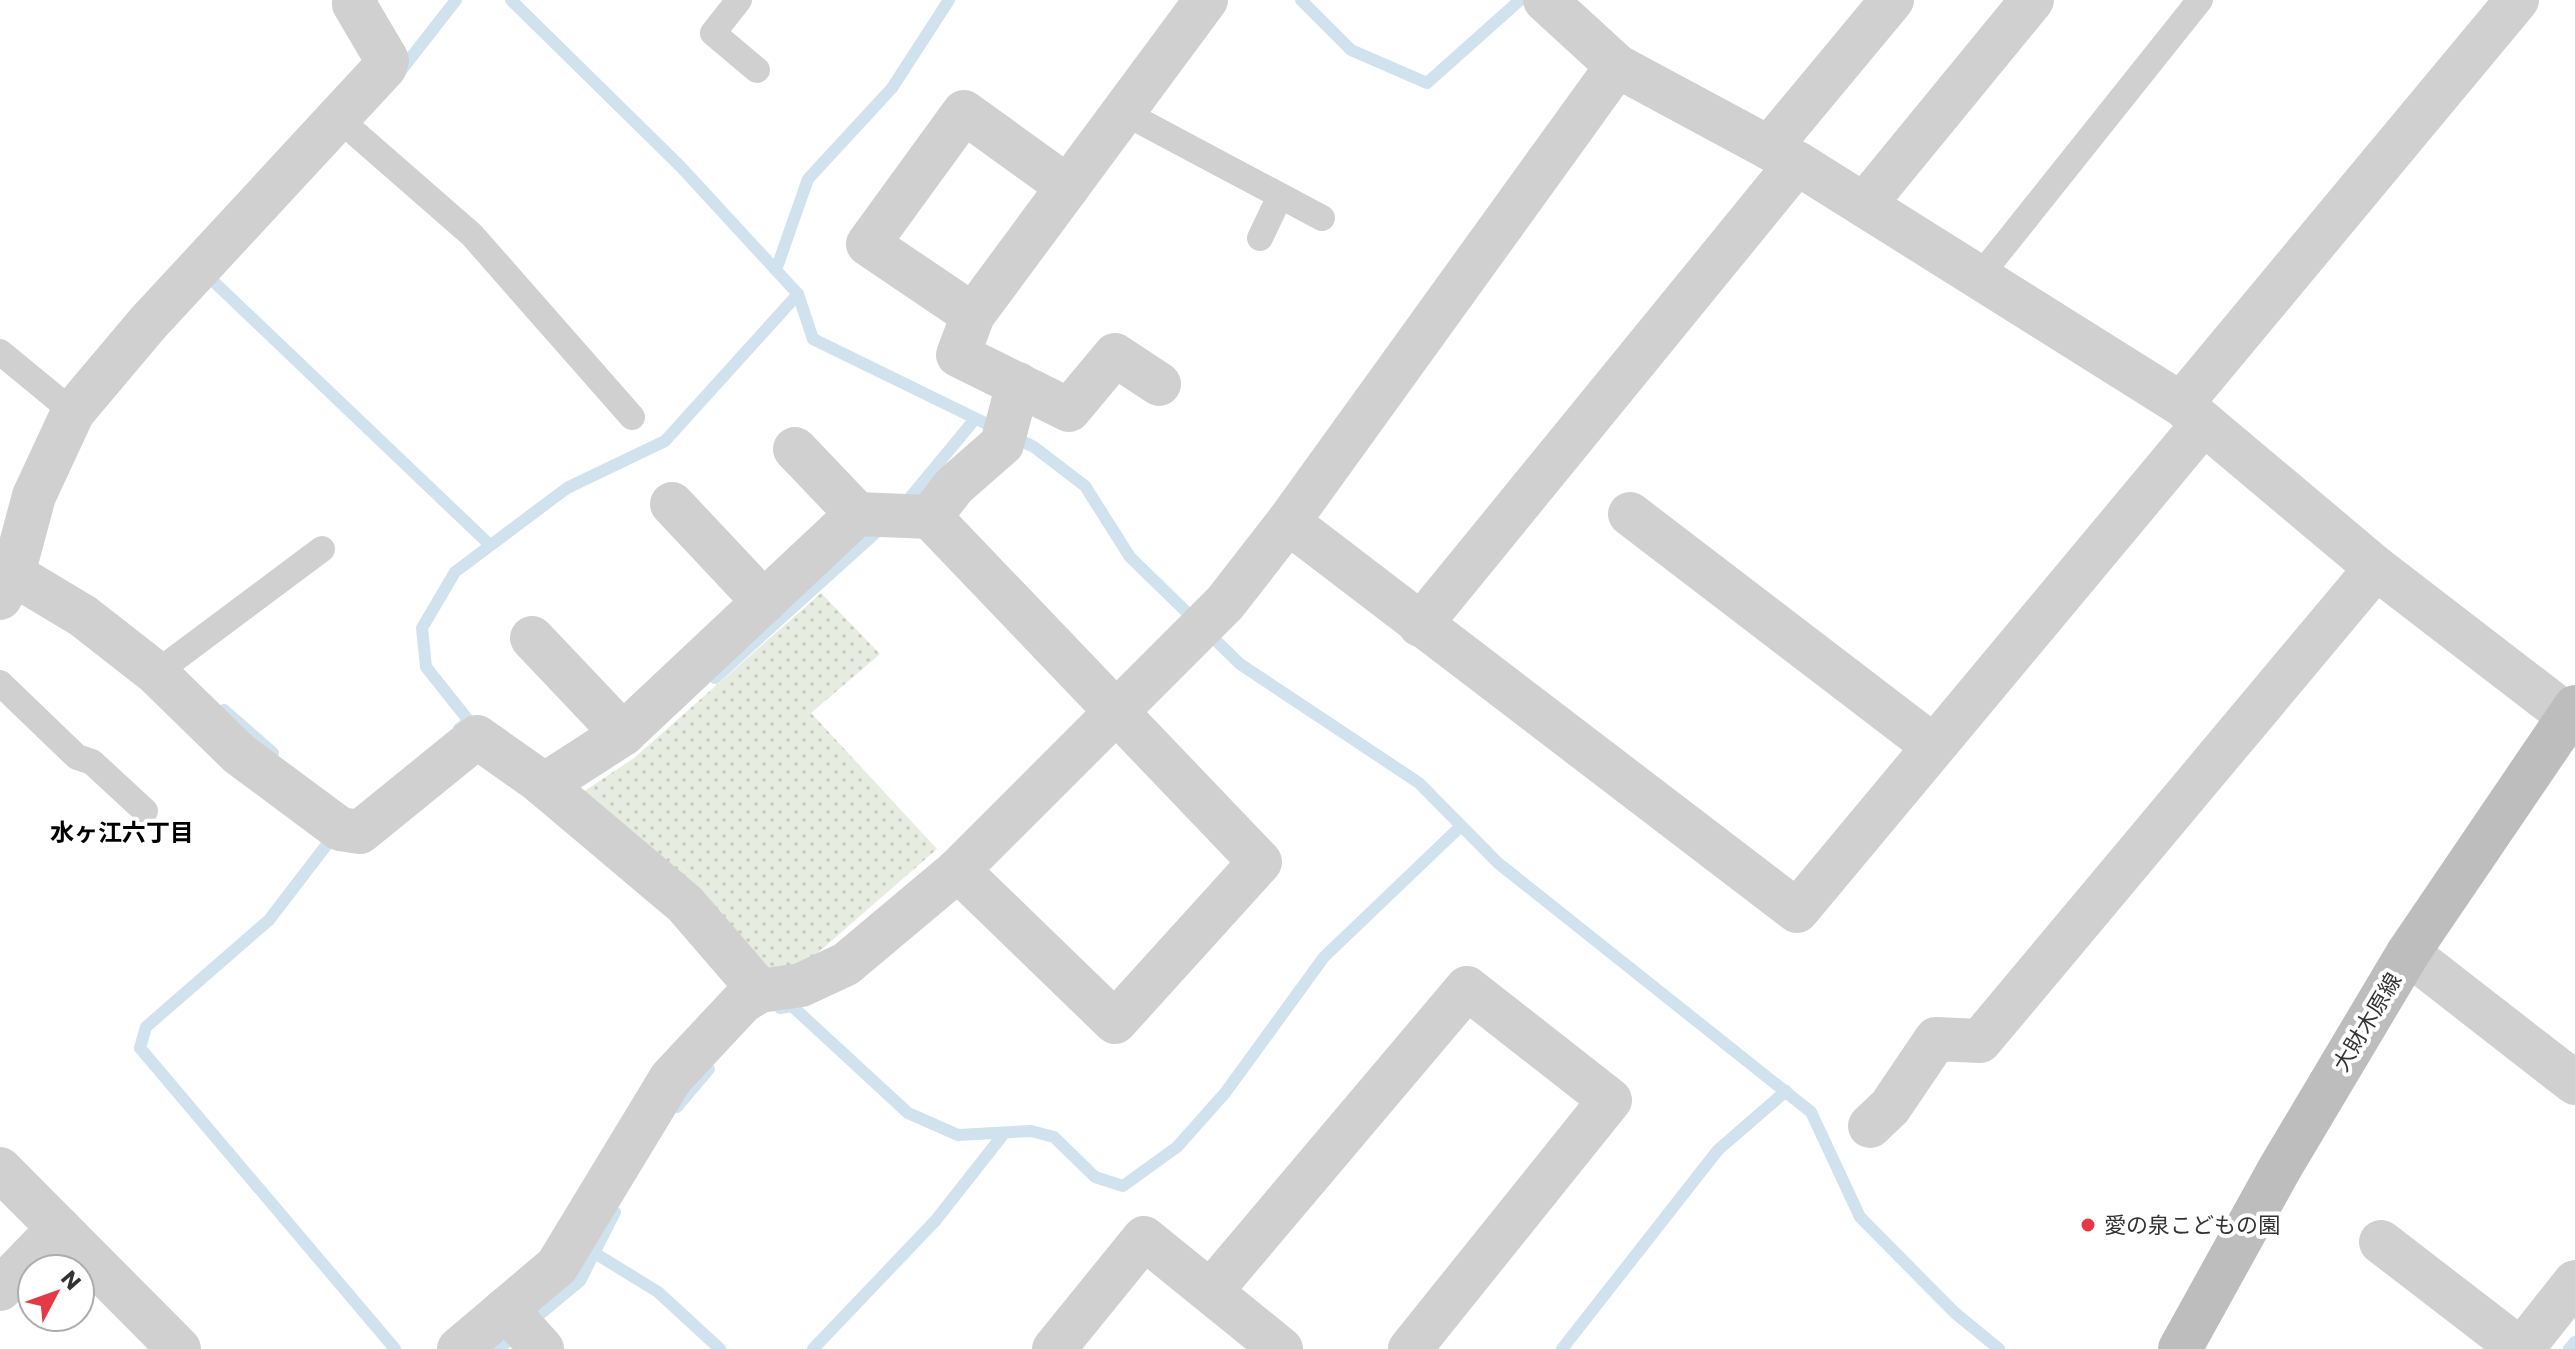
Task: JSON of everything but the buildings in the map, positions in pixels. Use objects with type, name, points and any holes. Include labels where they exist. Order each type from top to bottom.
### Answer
[{"type":"street","points":[[1009,417],[958,355],[973,315],[1206,0]]},
{"type":"street","points":[[1545,0],[1617,66],[1783,156],[1864,205],[2192,414],[2376,568],[2573,714]]},
{"type":"street","points":[[1420,625],[1783,156],[1892,0]]},
{"type":"street","points":[[1864,205],[2032,0]]},
{"type":"street","points":[[1288,522],[1797,911],[1932,745],[2517,0]]},
{"type":"street","points":[[351,7],[387,60],[385,67],[148,323],[73,412],[34,496],[6,586],[83,616],[167,664],[239,754],[340,829],[360,832],[477,737],[544,785],[685,904],[752,996]]},
{"type":"street","points":[[459,1349],[524,1330],[557,1266],[671,1078],[752,996],[801,985],[846,964],[958,870],[1225,603],[1288,522],[1617,66]]},
{"type":"street","points":[[973,315],[868,244],[964,112],[1068,187]]},
{"type":"street","points":[[930,517],[1009,417],[1069,410],[1115,355],[1159,384]]},
{"type":"street","points":[[795,449],[857,514],[930,517],[1260,862],[1115,1022],[958,870]]},
{"type":"street","points":[[672,504],[764,602]]},
{"type":"street","points":[[544,785],[623,734],[857,514]]},
{"type":"street","points":[[1630,514],[1932,745]]},
{"type":"street","points":[[1870,1126],[1890,1107],[1936,1039],[1980,1041],[2376,568]]},
{"type":"street","points":[[532,638],[623,734]]},
{"type":"street","name":"大財木原線","points":[[2180,1349],[2280,1168],[2408,953],[2573,714]]},
{"type":"street","points":[[2408,953],[2575,1083]]},
{"type":"street","points":[[1211,1291],[1467,988],[1610,1100],[1410,1349]]},
{"type":"street","points":[[0,1169],[179,1349]]},
{"type":"street","points":[[0,1289],[59,1228]]},
{"type":"street","points":[[1054,1349],[1144,1238],[1281,1349]]},
{"type":"street","points":[[2381,1242],[2521,1349],[2575,1282]]},
{"type":"lane","points":[[739,0],[713,33],[757,70]]},
{"type":"lane","points":[[1979,277],[2200,0]]},
{"type":"lane","points":[[1123,112],[1322,218]]},
{"type":"lane","points":[[338,118],[472,235],[632,417]]},
{"type":"lane","points":[[1260,238],[1280,196]]},
{"type":"lane","points":[[0,352],[73,412]]},
{"type":"lane","points":[[167,664],[322,549]]},
{"type":"lane","points":[[0,683],[77,757],[92,762],[145,811]]},
{"type":"shaded area","points":[[821,593],[880,654],[811,713],[937,849],[798,970],[747,986],[562,806],[634,758]]},
{"type":"waterway","points":[[399,73],[456,0]]},
{"type":"waterway","points":[[511,0],[680,166],[798,294],[813,339],[1034,447],[1085,486],[1130,557],[1240,664],[1419,783],[1498,863],[1811,1112],[1860,1217],[1955,1313],[1999,1349]]},
{"type":"waterway","points":[[776,270],[808,179],[892,88],[949,0]]},
{"type":"waterway","points":[[1301,0],[1351,50],[1427,83],[1520,0]]},
{"type":"waterway","points":[[212,280],[490,545]]},
{"type":"waterway","points":[[459,729],[469,721],[426,667],[422,628],[455,572],[567,488],[665,441],[798,294]]},
{"type":"waterway","points":[[908,500],[975,419]]},
{"type":"waterway","points":[[715,678],[882,527]]},
{"type":"waterway","points":[[224,710],[273,753]]},
{"type":"waterway","points":[[780,1008],[792,1006],[908,1113],[958,1135],[1031,1131],[1054,1137],[1095,1177],[1123,1186],[1177,1147],[1225,1093],[1324,957],[1461,826]]},
{"type":"waterway","points":[[328,843],[269,920],[146,1027],[140,1048],[395,1349]]},
{"type":"waterway","points":[[677,1107],[709,1069]]},
{"type":"waterway","points":[[1562,1349],[1718,1150],[1786,1091]]},
{"type":"waterway","points":[[813,1349],[936,1220],[1002,1136]]},
{"type":"waterway","points":[[498,1349],[580,1281],[615,1212]]},
{"type":"waterway","points":[[593,1252],[658,1292],[720,1349]]},
{"type":"waterway","points":[[2569,1349],[2575,1342]]},
{"type":"place","name":"愛の泉こどもの園","points":[[2088,1225]]},
{"type":"district","name":"水ヶ江六丁目","points":[[122,833]]}]
